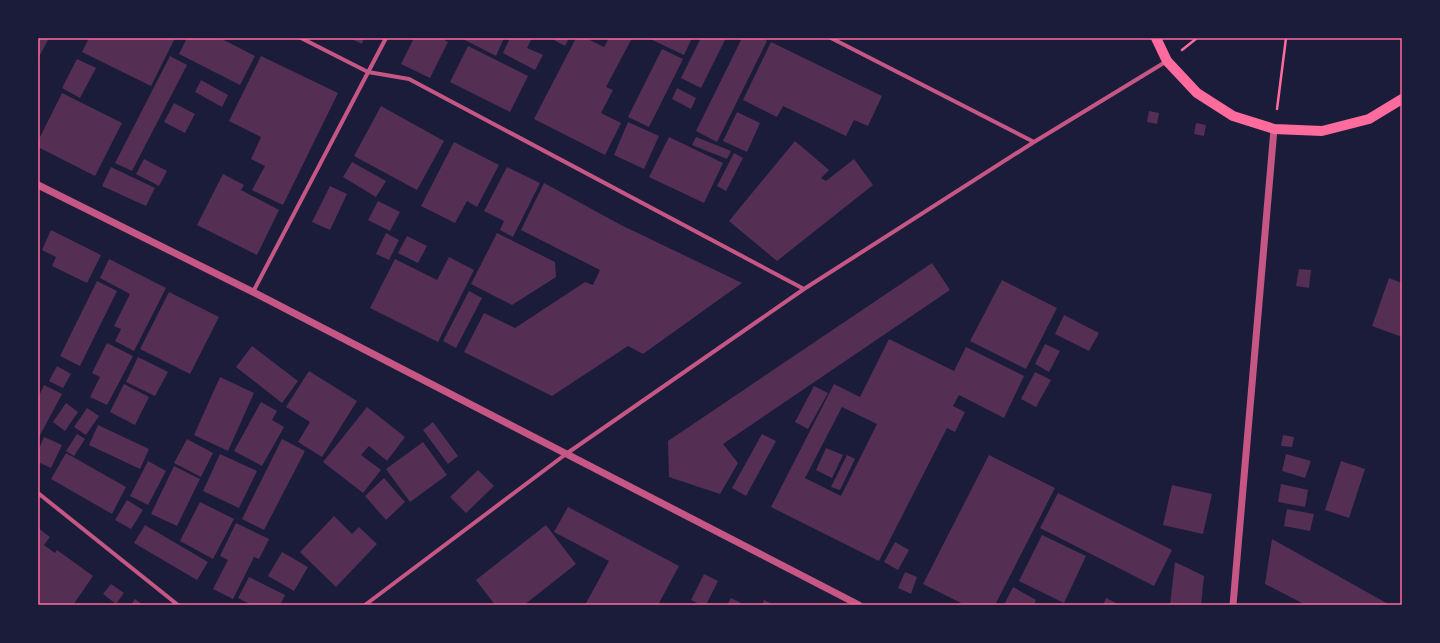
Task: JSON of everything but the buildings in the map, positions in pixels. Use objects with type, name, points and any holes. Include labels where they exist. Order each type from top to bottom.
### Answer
[{"type":"main road","points":[[1156,38],[1167,61],[1197,93],[1233,116],[1274,129],[1322,131],[1369,119],[1402,99]]},
{"type":"street","points":[[302,38],[368,72],[409,79],[804,289]]},
{"type":"street","points":[[253,292],[386,38]]},
{"type":"street","points":[[831,38],[1034,142]]},
{"type":"street","points":[[365,605],[566,454],[804,289],[1034,142],[1167,61]]},
{"type":"street","points":[[1233,605],[1274,129]]},
{"type":"street","points":[[38,185],[253,292],[859,605]]},
{"type":"street","points":[[38,493],[178,605]]},
{"type":"path","points":[[1274,129],[1286,38]]}]
